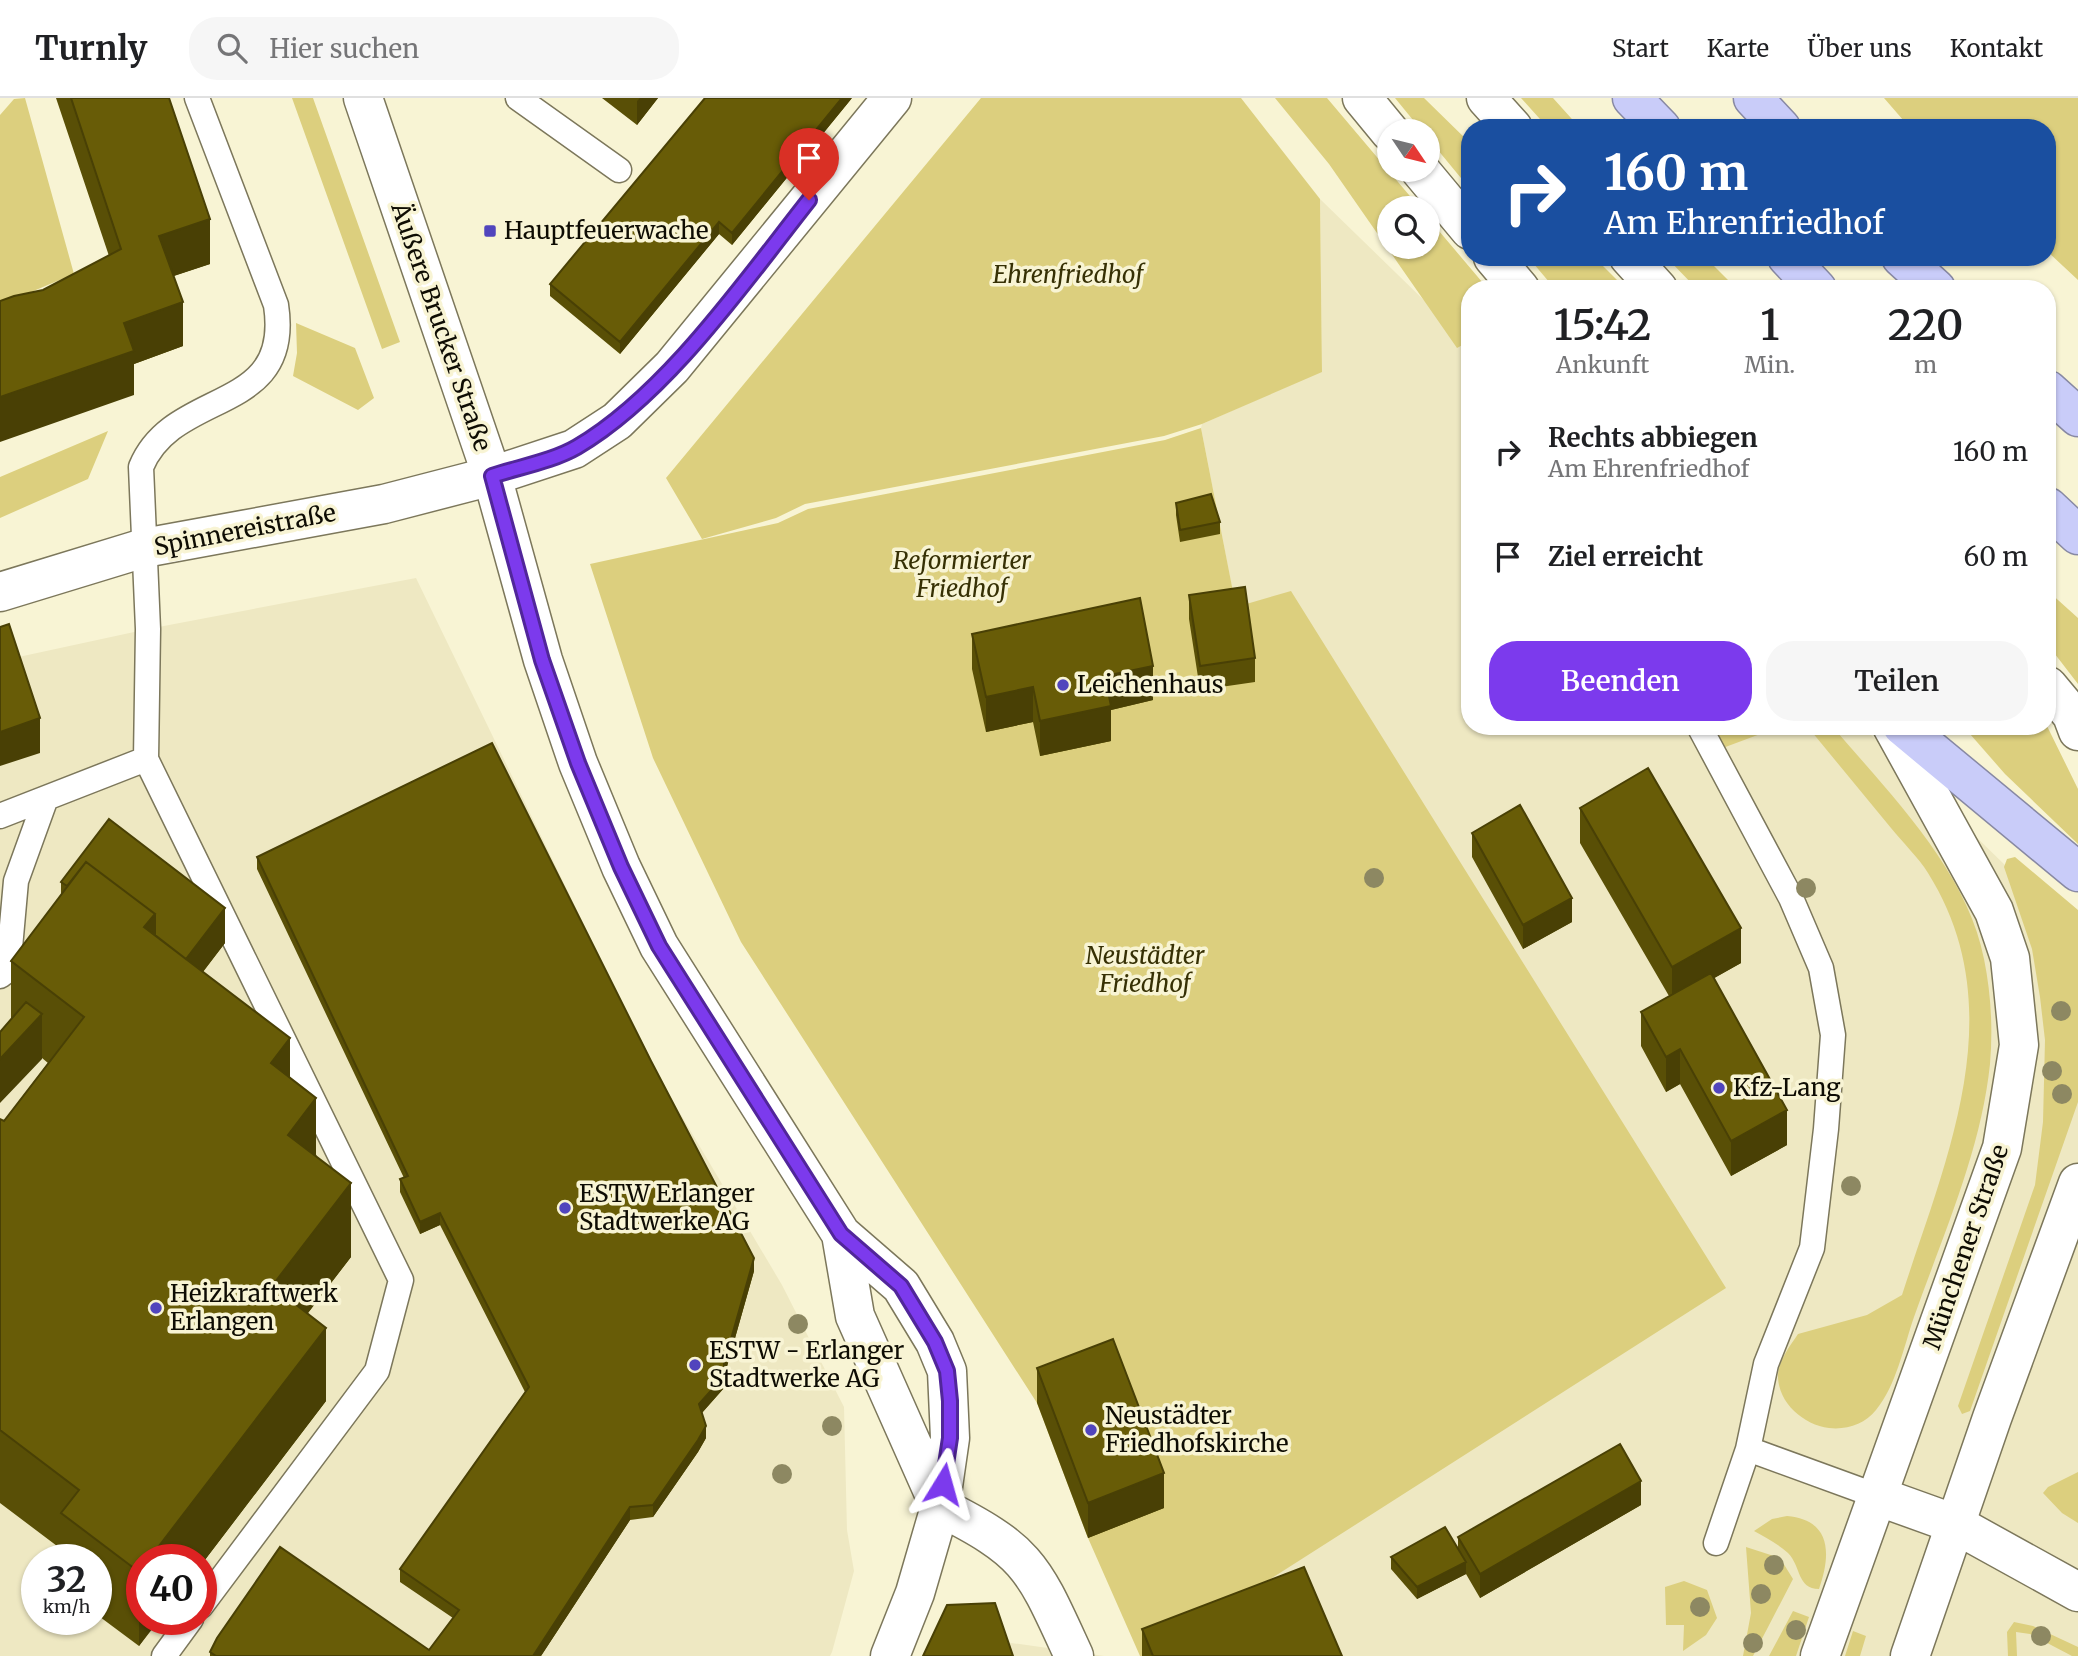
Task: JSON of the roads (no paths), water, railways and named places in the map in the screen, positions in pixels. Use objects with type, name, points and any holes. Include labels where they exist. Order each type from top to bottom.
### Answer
[{"type":"highway","points":[[1632,98],[1652,119]]},
{"type":"highway","points":[[1753,98],[1772,119]]},
{"type":"highway","points":[[1795,266],[1809,280]]},
{"type":"highway","points":[[1911,266],[1926,280]]},
{"type":"highway","points":[[2056,397],[2078,417]]},
{"type":"highway","points":[[2056,514],[2078,535]]},
{"type":"highway","points":[[1913,735],[2078,872]]},
{"type":"street","name":"Spinnereistraße","points":[[0,592],[144,548],[384,504],[492,476],[574,449],[617,421],[672,368],[892,98]]},
{"type":"street","points":[[1362,98],[1379,119]]},
{"type":"street","points":[[1486,98],[1505,119]]},
{"type":"street","name":"Äußere Brucker Straße","points":[[368,99],[492,476],[542,660],[578,763],[621,867],[659,946],[841,1234],[901,1286],[935,1342],[947,1371],[950,1438],[940,1507]]},
{"type":"street","points":[[1430,182],[1461,219]]},
{"type":"street","points":[[1501,266],[1512,280]]},
{"type":"street","points":[[1637,266],[1650,280]]},
{"type":"street","points":[[2056,696],[2071,715],[2078,731]]},
{"type":"street","name":"Münchener Straße","points":[[1820,1656],[2002,1148],[2019,1045],[2010,958],[1994,911],[1897,735]]},
{"type":"street","points":[[1910,1656],[2078,1183]]},
{"type":"street","name":"Äußere Brucker Straße","points":[[841,1234],[855,1316],[940,1507]]},
{"type":"street","points":[[1877,1496],[1955,1524],[2078,1592]]},
{"type":"street","points":[[890,1656],[915,1593],[940,1507],[996,1537],[1022,1558],[1046,1594],[1074,1656]]},
{"type":"lane","points":[[197,98],[276,305],[279,327],[276,346],[265,370],[244,390],[181,419],[167,429],[148,451],[141,467],[148,629],[146,759],[401,1280],[377,1371],[217,1585]]},
{"type":"lane","points":[[518,98],[619,170]]},
{"type":"lane","points":[[1704,735],[1791,898],[1821,968],[1833,1035],[1826,1129],[1812,1248],[1766,1364],[1748,1449],[1716,1543]]},
{"type":"lane","points":[[0,816],[146,759]]},
{"type":"lane","points":[[0,976],[8,970],[16,881],[46,798]]},
{"type":"lane","points":[[1748,1449],[1877,1496]]},
{"type":"lane","points":[[163,1656],[179,1635]]},
{"type":"place","name":"Hauptfeuerwache","points":[[490,231]]},
{"type":"place","name":"Leichenhaus","points":[[1063,685]]},
{"type":"place","name":"Kfz-Lang","points":[[1719,1088]]},
{"type":"place","name":"ESTW Erlanger Stadtwerke AG","points":[[565,1208]]},
{"type":"place","name":"Heizkraftwerk Erlangen","points":[[156,1308]]},
{"type":"place","name":"ESTW - Erlanger Stadtwerke AG","points":[[695,1365]]},
{"type":"place","name":"Neustädter Friedhofskirche","points":[[1091,1430]]},
{"type":"park label","name":"Ehrenfriedhof","points":[[1068,275]]},
{"type":"park label","name":"Reformierter Friedhof","points":[[962,575]]},
{"type":"park label","name":"Neustädter Friedhof","points":[[1145,970]]}]
